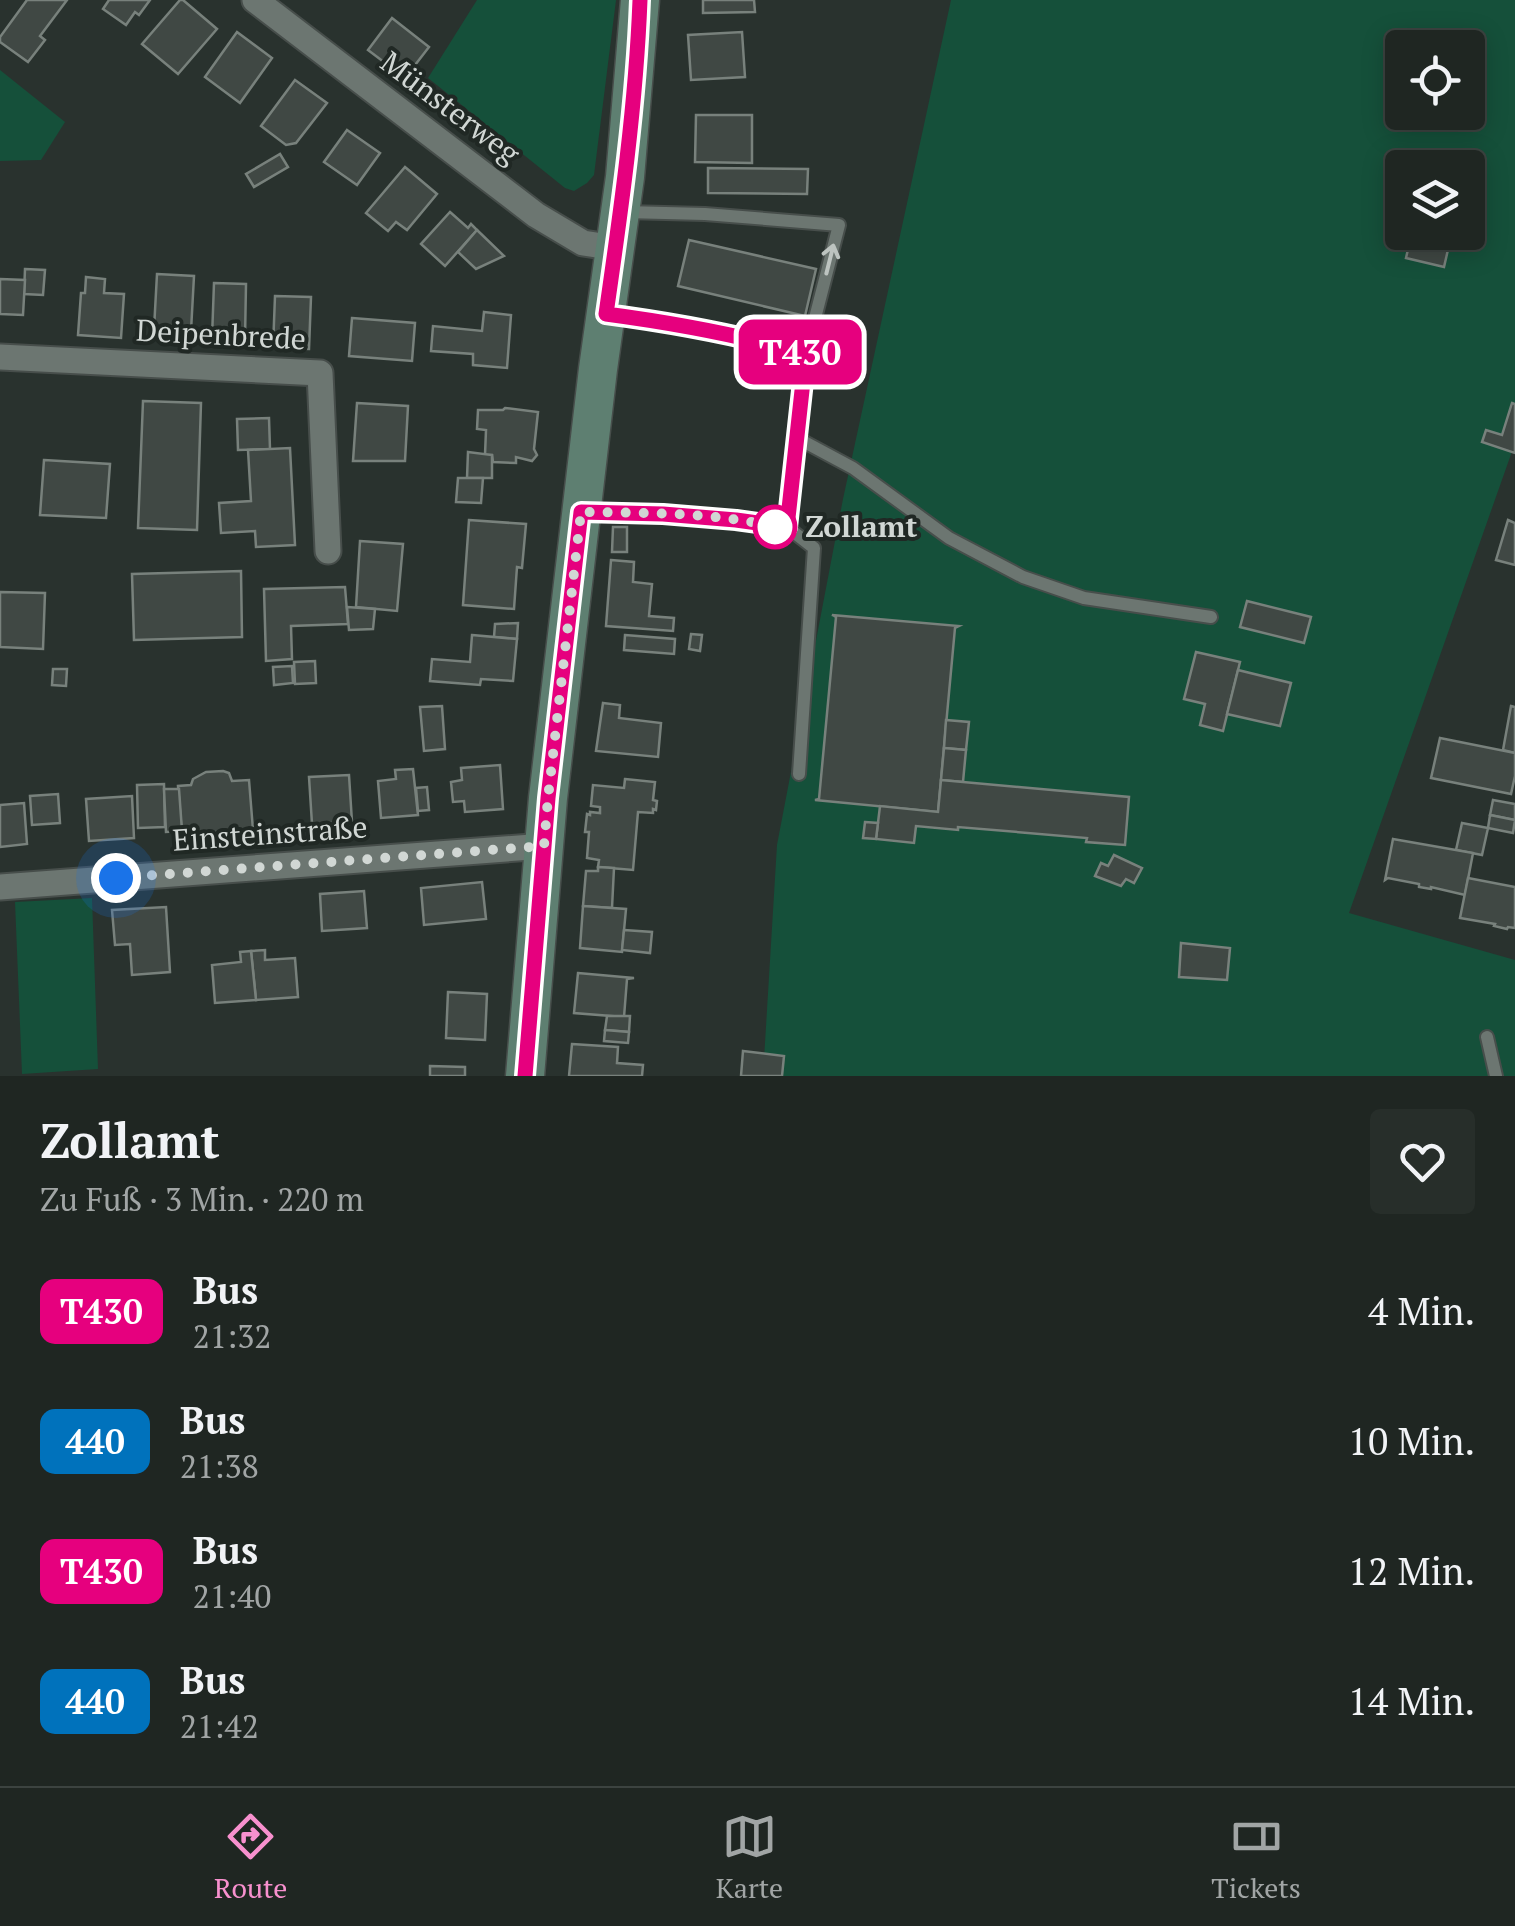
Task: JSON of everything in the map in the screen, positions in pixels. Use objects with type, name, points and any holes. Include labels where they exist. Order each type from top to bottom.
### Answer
[{"type":"street","name":"Münsterweg","points":[[256,0],[536,215],[583,243],[618,230]]},
{"type":"street","points":[[525,1076],[550,779],[634,96],[640,0]]},
{"type":"street","name":"Deipenbrede","points":[[0,357],[320,372],[328,551]]},
{"type":"street","name":"Einsteinstraße","points":[[0,886],[544,846]]},
{"type":"lane","points":[[618,230],[705,214],[839,225],[806,354],[787,527]]},
{"type":"lane","points":[[606,314],[714,330],[806,354]]},
{"type":"lane","points":[[797,438],[853,468],[949,538],[1023,577],[1084,598],[1212,617]]},
{"type":"lane","points":[[581,512],[663,514],[787,527],[814,548],[800,774]]},
{"type":"lane","points":[[1487,1037],[1496,1076]]},
{"type":"green space","points":[[477,0],[616,0],[594,175],[574,191],[565,188],[428,78]]},
{"type":"green space","points":[[951,0],[1515,0],[1515,443],[1349,913],[1515,960],[1515,1076],[763,1076],[777,845],[843,499]]},
{"type":"green space","points":[[0,70],[65,122],[41,160],[0,161]]},
{"type":"green space","points":[[92,898],[98,1069],[22,1074],[15,902]]},
{"type":"building","points":[[27,0],[67,0],[40,36],[45,40],[28,62],[0,42]]},
{"type":"building","points":[[109,0],[150,0],[126,25],[103,9]]},
{"type":"building","points":[[180,0],[217,29],[178,74],[142,44]]},
{"type":"building","points":[[703,0],[754,0],[755,12],[703,13]]},
{"type":"building","points":[[392,18],[429,47],[405,78],[368,50]]},
{"type":"building","points":[[237,32],[272,58],[240,103],[205,77]]},
{"type":"building","points":[[742,32],[745,77],[691,80],[688,35]]},
{"type":"building","points":[[295,80],[327,103],[296,143],[286,145],[261,126]]},
{"type":"building","points":[[696,115],[752,115],[752,163],[695,162]]},
{"type":"building","points":[[347,130],[380,153],[357,185],[324,162]]},
{"type":"building","points":[[280,154],[288,167],[254,187],[246,174]]},
{"type":"building","points":[[405,167],[437,194],[407,230],[396,222],[388,231],[366,213]]},
{"type":"building","points":[[708,168],[808,169],[807,194],[708,193]]},
{"type":"building","points":[[450,212],[468,228],[471,224],[477,230],[445,266],[421,244]]},
{"type":"building","points":[[477,230],[504,256],[476,269],[458,252]]},
{"type":"building","points":[[689,240],[816,269],[805,316],[678,286]]},
{"type":"building","points":[[1408,250],[1448,250],[1444,267],[1406,258]]},
{"type":"building","points":[[25,269],[45,270],[43,295],[24,294]]},
{"type":"building","points":[[157,274],[194,276],[191,331],[154,329]]},
{"type":"building","points":[[86,277],[105,279],[104,293],[124,294],[121,338],[78,335]]},
{"type":"building","points":[[0,279],[25,280],[23,315],[0,314]]},
{"type":"building","points":[[214,283],[246,284],[245,339],[212,338]]},
{"type":"building","points":[[275,296],[311,297],[309,349],[273,348]]},
{"type":"building","points":[[484,312],[511,315],[507,368],[473,365],[473,354],[431,351],[433,326],[482,331]]},
{"type":"building","points":[[352,318],[415,323],[412,361],[349,356]]},
{"type":"building","points":[[143,401],[201,403],[197,530],[138,528]]},
{"type":"building","points":[[357,403],[408,406],[405,461],[353,461]]},
{"type":"building","points":[[1512,403],[1515,453],[1482,442],[1486,430],[1502,435]]},
{"type":"building","points":[[478,410],[538,412],[534,449],[537,455],[532,461],[516,457],[516,463],[493,462],[492,455],[485,455],[486,430],[477,429]]},
{"type":"building","points":[[269,418],[270,449],[238,450],[237,419]]},
{"type":"building","points":[[290,448],[295,545],[256,547],[255,531],[221,533],[219,503],[251,501],[248,450]]},
{"type":"building","points":[[468,452],[492,455],[492,478],[467,478]]},
{"type":"building","points":[[44,460],[110,464],[106,518],[40,515]]},
{"type":"building","points":[[458,478],[483,478],[481,503],[456,502]]},
{"type":"building","points":[[469,520],[526,524],[514,609],[463,605]]},
{"type":"building","points":[[1508,520],[1515,523],[1515,565],[1496,560]]},
{"type":"building","points":[[613,527],[627,527],[627,552],[612,552]]},
{"type":"building","points":[[360,541],[403,544],[397,611],[356,607]]},
{"type":"building","points":[[611,560],[634,562],[633,582],[652,584],[649,616],[674,618],[673,631],[606,626]]},
{"type":"building","points":[[241,571],[242,637],[134,640],[132,574]]},
{"type":"building","points":[[345,587],[348,624],[291,626],[292,659],[266,661],[264,589]]},
{"type":"building","points":[[0,592],[45,593],[43,649],[0,647]]},
{"type":"building","points":[[1247,601],[1311,617],[1304,643],[1240,627]]},
{"type":"building","points":[[347,607],[375,609],[373,629],[349,630]]},
{"type":"building","points":[[832,615],[959,626],[955,628],[938,812],[815,800],[819,799],[836,617]]},
{"type":"building","points":[[518,623],[517,639],[494,637],[495,624]]},
{"type":"building","points":[[691,634],[702,635],[700,651],[689,649]]},
{"type":"building","points":[[472,635],[517,639],[513,681],[481,679],[480,685],[430,681],[432,659],[470,662]]},
{"type":"building","points":[[625,635],[675,639],[674,654],[624,650]]},
{"type":"building","points":[[1196,652],[1240,662],[1223,731],[1200,725],[1205,704],[1184,699]]},
{"type":"building","points":[[315,661],[316,683],[295,684],[294,662]]},
{"type":"building","points":[[292,666],[293,683],[274,685],[273,667]]},
{"type":"building","points":[[53,669],[67,669],[66,686],[52,685]]},
{"type":"building","points":[[1238,670],[1291,683],[1280,726],[1227,714]]},
{"type":"building","points":[[603,703],[620,705],[619,718],[661,723],[658,757],[596,751]]},
{"type":"building","points":[[442,706],[445,749],[424,751],[420,707]]},
{"type":"building","points":[[1511,706],[1515,707],[1515,753],[1503,750]]},
{"type":"building","points":[[946,720],[969,722],[966,750],[944,748]]},
{"type":"building","points":[[1440,738],[1515,753],[1511,794],[1431,778]]},
{"type":"building","points":[[944,748],[966,750],[963,782],[941,780]]},
{"type":"building","points":[[500,765],[503,809],[465,812],[464,801],[453,802],[451,782],[462,780],[461,768]]},
{"type":"building","points":[[413,769],[418,815],[381,818],[378,781],[396,779],[395,770]]},
{"type":"building","points":[[206,772],[229,773],[232,781],[249,780],[253,830],[182,834],[178,786],[191,785],[193,779]]},
{"type":"building","points":[[349,775],[352,822],[312,824],[309,777]]},
{"type":"building","points":[[625,779],[655,782],[656,810],[638,812],[633,870],[598,867],[599,860],[587,858],[589,832],[585,832],[587,814],[600,813],[600,807],[591,806],[593,785],[624,788]]},
{"type":"building","points":[[941,780],[1129,797],[1125,845],[958,827],[916,826],[914,843],[876,839],[880,806],[938,812]]},
{"type":"building","points":[[164,784],[165,827],[138,828],[137,785]]},
{"type":"building","points":[[427,787],[429,810],[418,811],[416,788]]},
{"type":"building","points":[[164,789],[179,789],[182,831],[166,832]]},
{"type":"building","points":[[58,794],[60,823],[32,825],[30,796]]},
{"type":"building","points":[[132,796],[134,838],[89,841],[86,799]]},
{"type":"building","points":[[1493,800],[1515,804],[1515,820],[1490,815]]},
{"type":"building","points":[[24,803],[27,844],[0,847],[0,805]]},
{"type":"building","points":[[1490,815],[1515,820],[1513,833],[1488,828]]},
{"type":"building","points":[[865,822],[878,823],[876,839],[863,838]]},
{"type":"building","points":[[1462,823],[1488,828],[1482,855],[1456,850]]},
{"type":"building","points":[[1393,839],[1473,853],[1465,895],[1385,880]]},
{"type":"building","points":[[1114,855],[1142,868],[1134,883],[1126,879],[1121,886],[1095,876],[1101,863],[1108,866]]},
{"type":"building","points":[[598,867],[614,868],[612,908],[583,906],[586,871],[598,871]]},
{"type":"building","points":[[1468,878],[1515,887],[1515,928],[1460,918]]},
{"type":"building","points":[[482,882],[486,919],[424,925],[421,888]]},
{"type":"building","points":[[364,891],[367,928],[322,931],[320,894]]},
{"type":"building","points":[[583,906],[626,909],[622,952],[580,948]]},
{"type":"building","points":[[166,907],[170,972],[132,975],[130,944],[115,945],[112,910]]},
{"type":"building","points":[[624,930],[652,932],[650,953],[622,950]]},
{"type":"building","points":[[1181,943],[1230,948],[1227,980],[1179,977]]},
{"type":"building","points":[[265,950],[265,960],[295,958],[298,997],[256,1000],[251,951]]},
{"type":"building","points":[[251,951],[256,1000],[215,1003],[212,965],[241,962],[240,952]]},
{"type":"building","points":[[578,973],[634,978],[627,979],[624,1017],[574,1013]]},
{"type":"building","points":[[448,992],[487,994],[485,1040],[446,1038]]},
{"type":"building","points":[[607,1016],[630,1016],[629,1032],[605,1030]]},
{"type":"building","points":[[605,1030],[629,1032],[628,1043],[604,1041]]},
{"type":"building","points":[[572,1044],[618,1047],[617,1063],[643,1065],[642,1076],[569,1076]]},
{"type":"building","points":[[743,1051],[784,1056],[782,1076],[741,1076]]},
{"type":"building","points":[[430,1066],[465,1067],[465,1076],[430,1076]]},
{"type":"bus line","name":"T430","points":[[525,1076],[548,798],[581,512],[663,514],[787,527],[806,354],[714,330],[606,314],[634,96],[640,0]]},
{"type":"place","name":"Zollamt","points":[[775,527]]},
{"type":"route","points":[[116,878],[544,846],[581,512],[663,514],[775,527]]}]
